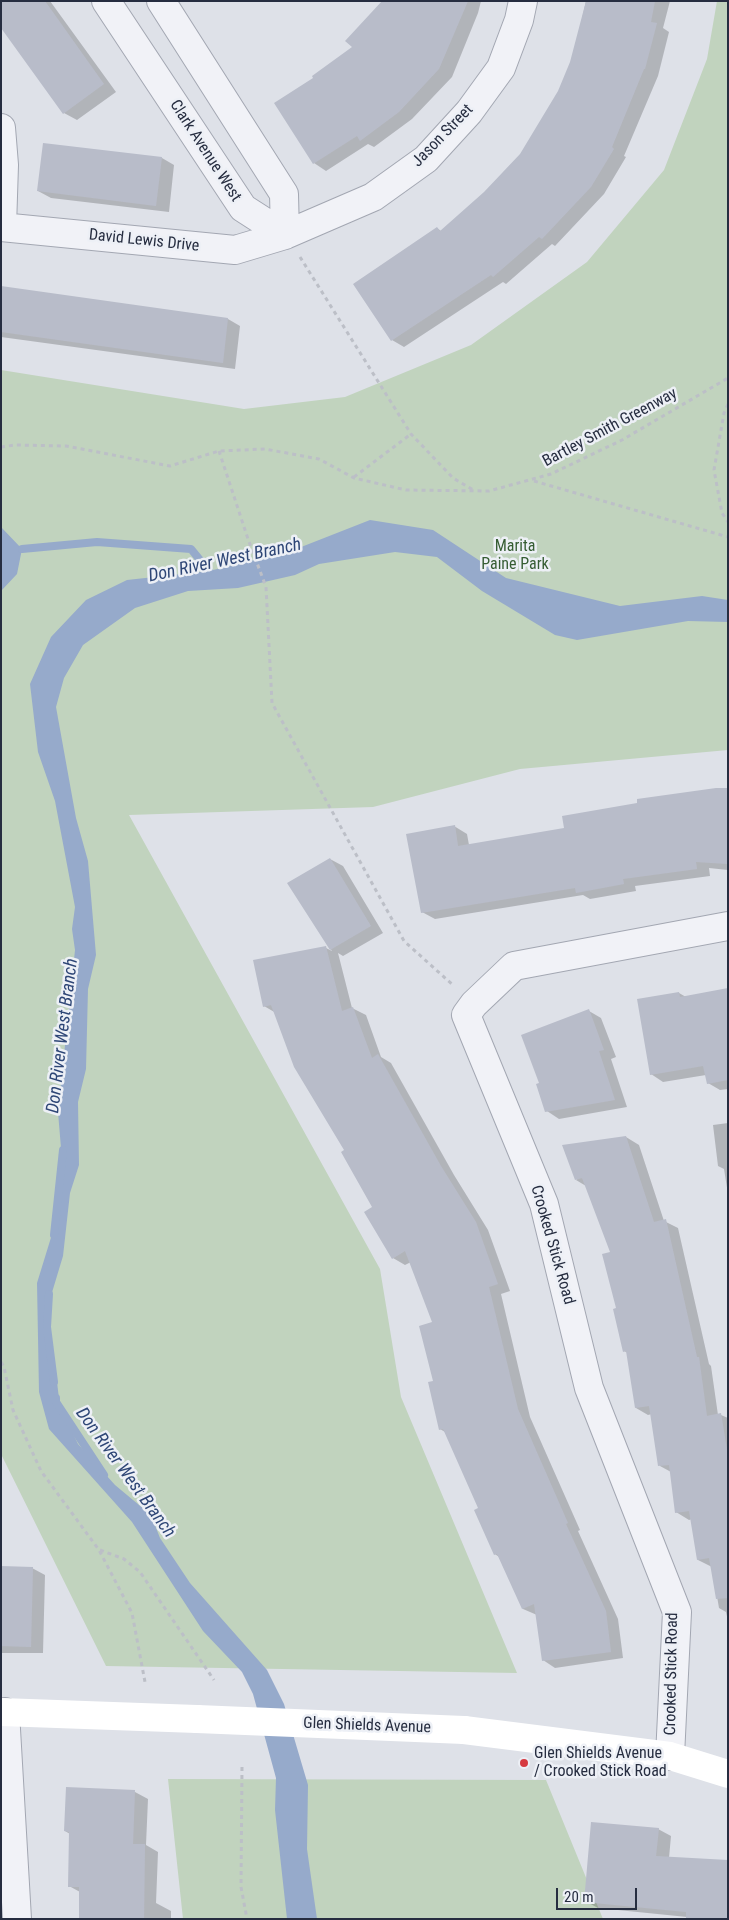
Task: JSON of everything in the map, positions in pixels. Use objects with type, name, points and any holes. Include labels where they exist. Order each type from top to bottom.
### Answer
[{"type":"street","name":"Clark Avenue West","points":[[106,1],[242,208],[285,235]]},
{"type":"street","points":[[161,1],[284,194],[285,235]]},
{"type":"street","name":"Jason Street","points":[[285,235],[373,197],[426,158],[469,112],[501,68],[519,20],[523,1]]},
{"type":"street","points":[[1,128],[4,165],[2,227]]},
{"type":"street","name":"David Lewis Drive","points":[[2,227],[235,250],[285,235]]},
{"type":"street","points":[[474,1004],[514,966],[728,926]]},
{"type":"street","name":"Crooked Stick Road","points":[[474,1004],[466,1015],[544,1204],[589,1388],[677,1612],[670,1756]]},
{"type":"street","points":[[3,1712],[17,1919]]},
{"type":"street","name":"Glen Shields Avenue","points":[[3,1712],[464,1730],[670,1756],[728,1774]]},
{"type":"path","points":[[309,271],[411,434],[453,478],[476,492]]},
{"type":"path","name":"Bartley Smith Greenway","points":[[1,446],[66,446],[170,466],[219,451],[265,449],[319,459],[354,478],[406,490],[489,491],[551,474],[622,440],[728,378]]},
{"type":"path","points":[[728,404],[724,414],[714,470],[722,513],[728,522]]},
{"type":"path","points":[[354,478],[411,434]]},
{"type":"path","points":[[219,451],[248,539],[266,586],[272,702],[404,941],[474,1004]]},
{"type":"path","points":[[532,480],[728,537]]},
{"type":"path","points":[[1,1362],[4,1367],[13,1410],[41,1471],[99,1550],[132,1613],[145,1682]]},
{"type":"path","points":[[99,1550],[124,1559],[140,1572],[214,1680]]},
{"type":"path","points":[[242,1767],[241,1887],[247,1919]]},
{"type":"green space","name":"Marita Paine Park","points":[[717,1],[728,1],[728,750],[520,769],[373,807],[129,815],[380,1269],[401,1397],[517,1673],[106,1666],[1,1454],[1,370],[244,409],[345,397],[471,345],[587,262],[664,170],[707,59]]},
{"type":"green space","points":[[168,1779],[546,1780],[603,1919],[183,1919]]},
{"type":"water","points":[[370,520],[433,530],[506,578],[620,606],[702,596],[728,600],[728,622],[688,621],[577,640],[555,635],[482,591],[437,557],[395,552],[319,564],[295,575],[238,588],[188,591],[135,608],[83,645],[64,678],[56,707],[76,818],[88,861],[96,955],[88,989],[86,1069],[78,1102],[79,1165],[70,1193],[63,1256],[47,1309],[50,1367],[57,1382],[60,1407],[78,1444],[115,1485],[151,1515],[160,1538],[190,1583],[267,1670],[284,1704],[308,1785],[307,1849],[317,1919],[287,1919],[275,1810],[276,1778],[253,1694],[242,1672],[203,1631],[132,1522],[49,1429],[39,1392],[37,1283],[57,1218],[63,1172],[58,1112],[75,950],[72,929],[75,907],[55,801],[38,752],[30,684],[51,637],[86,600],[127,580],[209,571],[291,551]]},
{"type":"water","points":[[1,527],[22,549],[17,574],[1,591]]},
{"type":"building","points":[[1,1],[45,1],[104,84],[63,114],[1,28]]},
{"type":"building","points":[[382,1],[468,1],[439,69],[399,112],[360,141],[357,136],[313,164],[274,103],[313,78],[312,76],[352,47],[345,41]]},
{"type":"building","points":[[586,1],[655,1],[651,22],[657,23],[645,69],[612,147],[614,149],[591,187],[542,239],[539,237],[493,277],[491,275],[391,341],[353,284],[437,227],[440,231],[484,192],[520,154],[558,91],[570,62]]},
{"type":"building","points":[[43,143],[162,157],[156,206],[37,191]]},
{"type":"building","points":[[1,286],[228,318],[223,363],[1,332]]},
{"type":"building","points":[[728,788],[728,864],[696,862],[697,869],[623,879],[624,884],[576,893],[575,888],[421,913],[406,834],[455,825],[458,846],[564,828],[562,816],[637,803],[637,799]]},
{"type":"building","points":[[330,858],[371,926],[330,950],[287,883]]},
{"type":"building","points":[[326,946],[342,1011],[353,1007],[372,1058],[378,1054],[441,1166],[476,1222],[498,1284],[489,1287],[518,1409],[568,1523],[566,1524],[606,1611],[611,1652],[542,1661],[534,1604],[522,1609],[497,1554],[494,1555],[474,1510],[478,1508],[443,1429],[439,1430],[428,1382],[433,1381],[419,1326],[432,1322],[405,1251],[392,1259],[364,1212],[372,1207],[341,1152],[344,1150],[294,1067],[271,1005],[263,1007],[253,960]]},
{"type":"building","points":[[728,988],[728,1080],[707,1084],[703,1066],[650,1075],[637,999],[679,992],[680,997]]},
{"type":"building","points":[[589,1009],[604,1050],[599,1051],[615,1100],[545,1112],[536,1084],[539,1083],[521,1035]]},
{"type":"building","points":[[626,1136],[654,1222],[666,1219],[697,1357],[699,1357],[707,1416],[721,1413],[728,1456],[728,1598],[716,1599],[709,1558],[697,1560],[689,1511],[675,1513],[669,1465],[658,1466],[649,1406],[635,1408],[626,1351],[623,1352],[613,1309],[616,1308],[602,1254],[610,1252],[582,1178],[575,1180],[562,1145]]},
{"type":"building","points":[[1,1566],[33,1567],[31,1647],[1,1646]]},
{"type":"building","points":[[66,1787],[135,1790],[133,1844],[145,1844],[144,1919],[79,1919],[79,1887],[68,1887],[69,1832],[64,1831]]},
{"type":"building","points":[[591,1822],[659,1828],[656,1856],[728,1860],[728,1919],[686,1919],[686,1912],[584,1902]]},
{"type":"waterway","points":[[22,549],[97,542],[191,549],[209,571]]},
{"type":"waterway","name":"Don River West Branch","points":[[54,1235],[63,1150]]},
{"type":"waterway","name":"Don River West Branch","points":[[49,1294],[47,1327],[54,1382]]},
{"type":"waterway","name":"Don River West Branch","points":[[56,1398],[56,1402],[104,1475]]},
{"type":"place","name":"Glen Shields Avenue / Crooked Stick Road","points":[[524,1763]]}]
